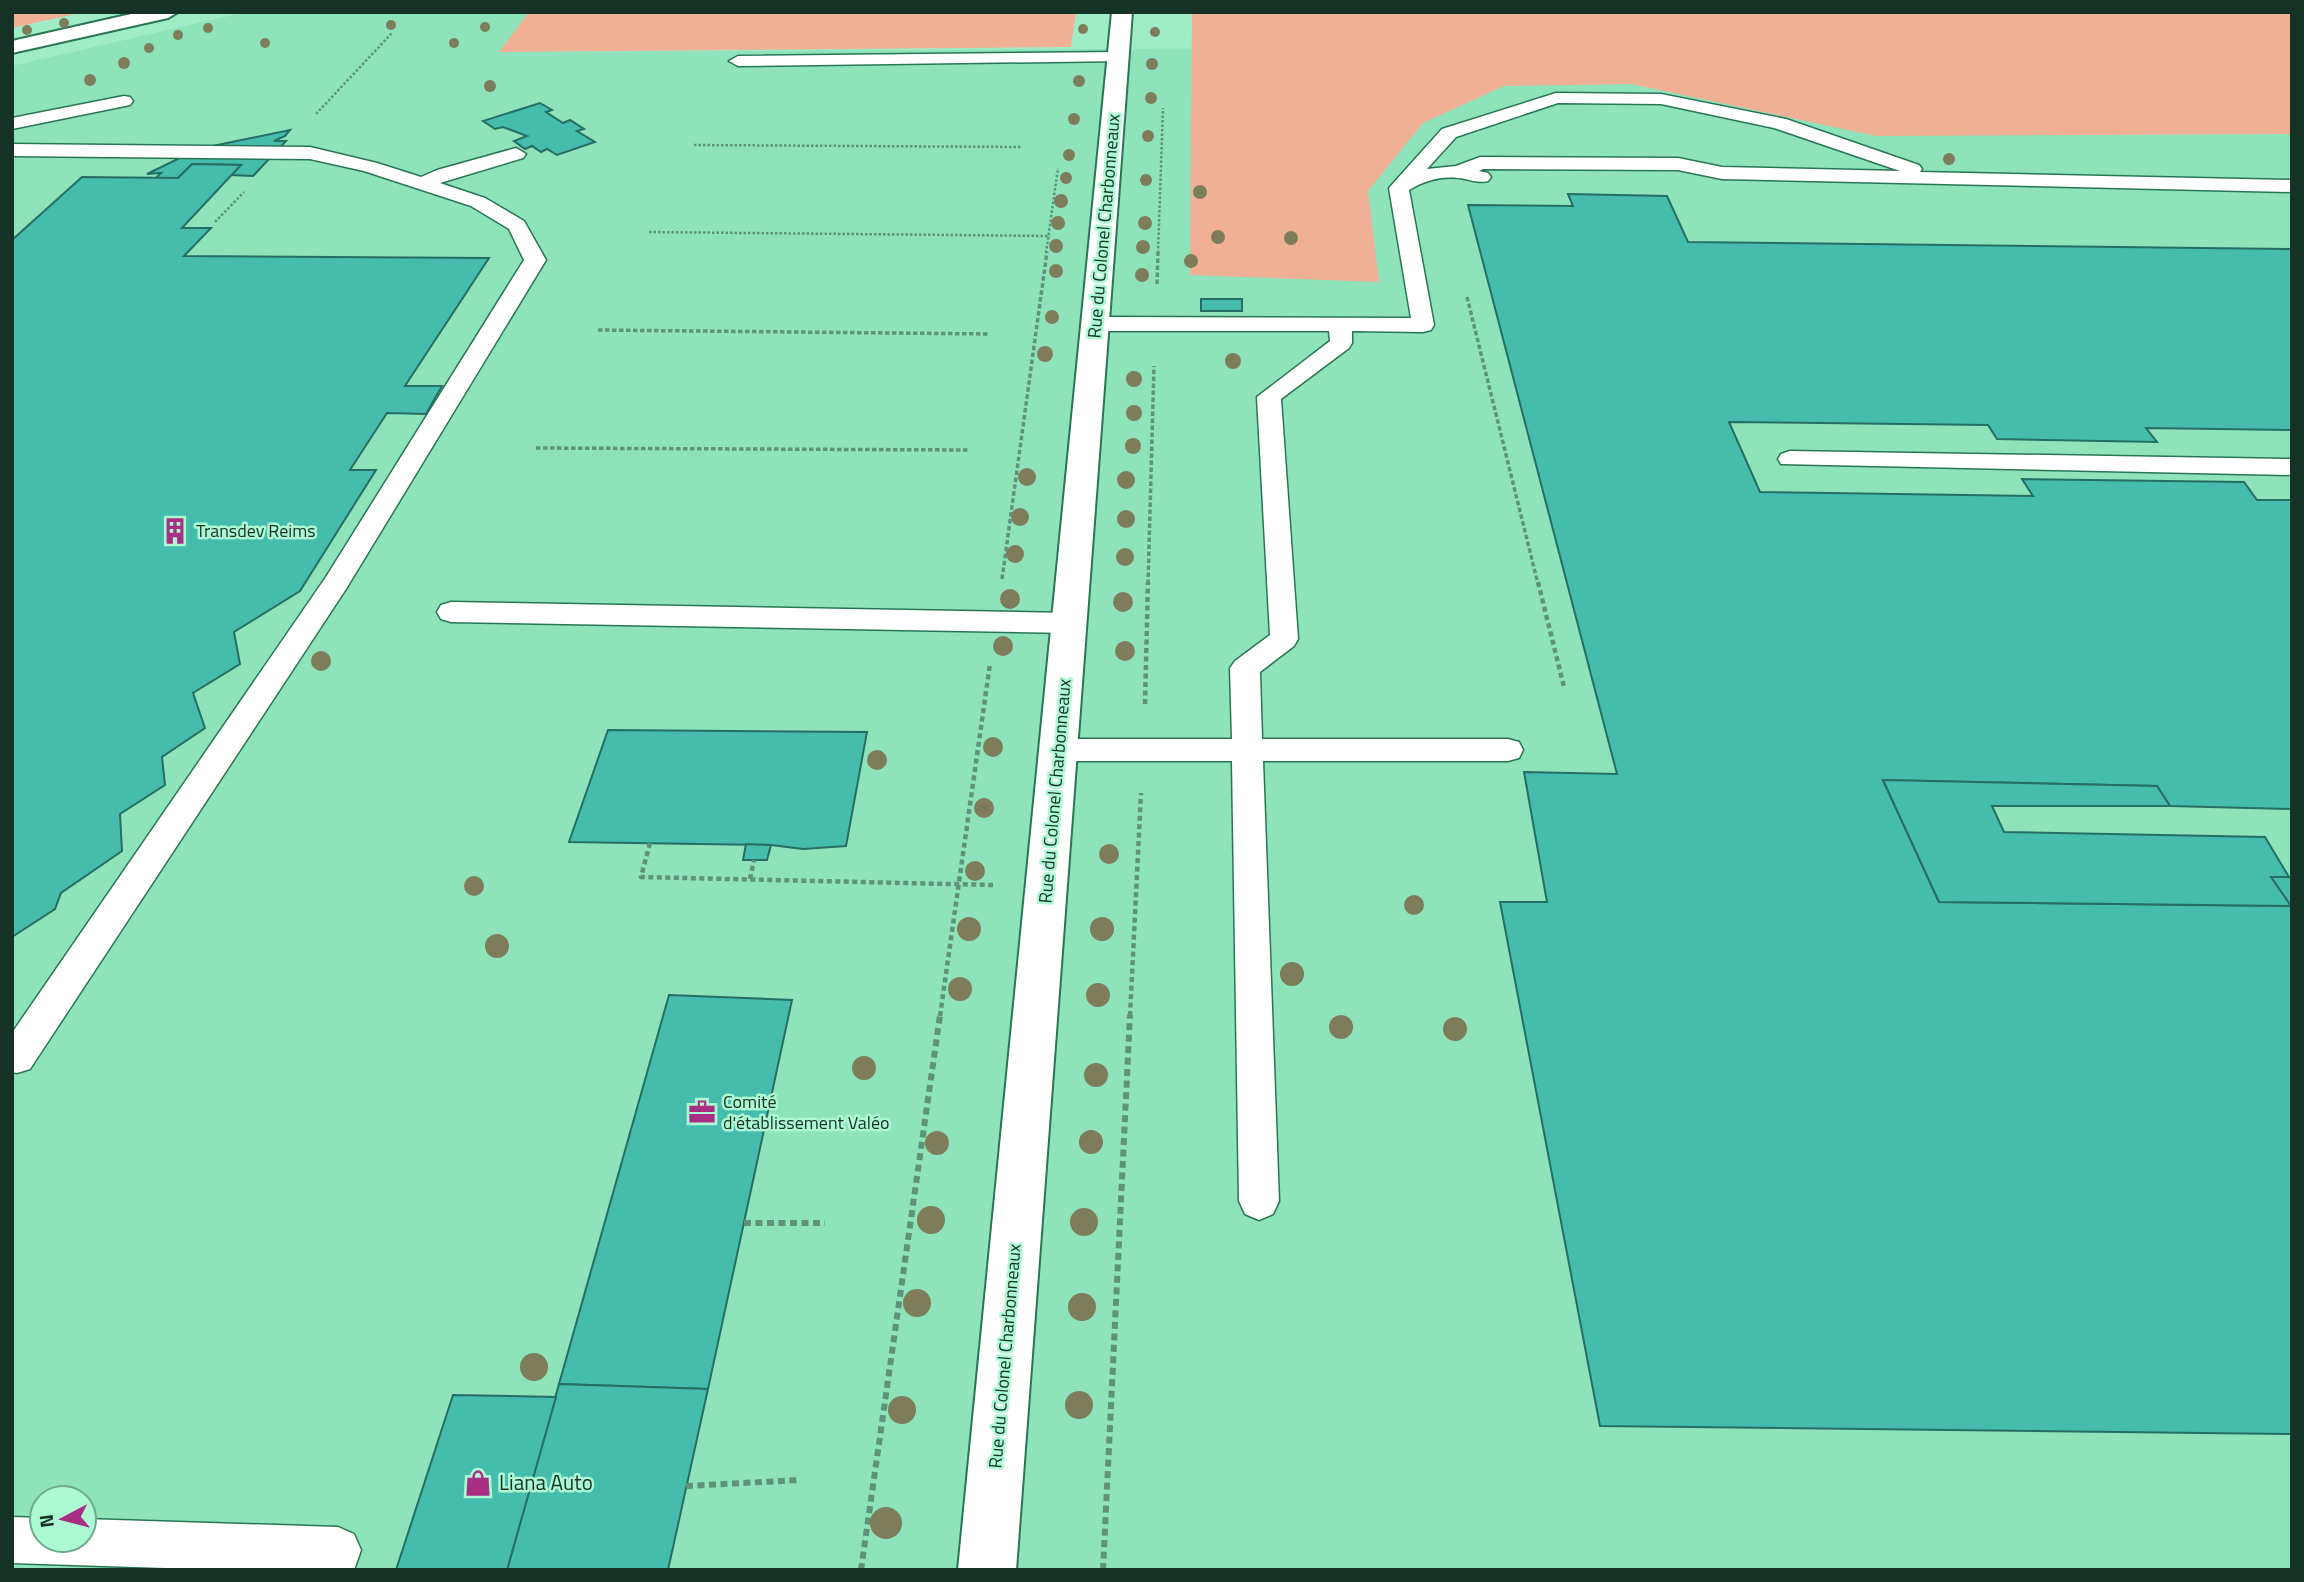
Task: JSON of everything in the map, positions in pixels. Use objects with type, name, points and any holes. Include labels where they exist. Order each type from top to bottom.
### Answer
[{"type":"street","points":[[12,47],[168,12]]},
{"type":"street","name":"Rue du Colonel Charbonneaux","points":[[987,1570],[1122,12]]},
{"type":"lane","points":[[738,61],[1118,57]]},
{"type":"lane","points":[[1399,188],[1449,133],[1556,98],[1661,99],[1753,118],[1779,124],[1940,178]]},
{"type":"lane","points":[[12,124],[124,101]]},
{"type":"lane","points":[[12,150],[310,153],[370,167],[478,202],[517,225],[535,260],[336,583],[17,1057]]},
{"type":"lane","points":[[422,184],[444,174],[516,154]]},
{"type":"lane","points":[[1399,188],[1416,176],[1462,171],[1493,181],[1682,183],[1722,173],[2292,186]]},
{"type":"lane","points":[[1095,324],[1423,326],[1399,188]]},
{"type":"lane","points":[[1259,1201],[1245,750],[1245,668],[1284,639],[1269,397],[1341,343],[1340,325]]},
{"type":"lane","points":[[1790,459],[2292,467]]},
{"type":"lane","points":[[451,612],[1069,623]]},
{"type":"lane","points":[[1059,750],[1508,750]]},
{"type":"lane","points":[[12,1540],[338,1550],[331,1570]]},
{"type":"path","points":[[694,145],[1021,147]]},
{"type":"path","points":[[861,1570],[1059,167]]},
{"type":"path","points":[[649,232],[1103,237]]},
{"type":"path","points":[[1466,290],[1564,687]]},
{"type":"path","points":[[598,330],[990,334]]},
{"type":"path","points":[[536,448],[970,450]]},
{"type":"path","points":[[650,843],[641,877],[1046,887]]},
{"type":"path","points":[[750,879],[754,860]]},
{"type":"path","points":[[744,1223],[825,1223]]},
{"type":"path","points":[[686,1486],[800,1480]]},
{"type":"shaded area","points":[[12,12],[84,12],[12,28]]},
{"type":"shaded area","points":[[246,12],[529,12],[500,52],[2292,43],[2292,1570],[12,1570],[12,66]]},
{"type":"shaded area","points":[[529,12],[1076,12],[1071,47],[499,52]]},
{"type":"shaded area","points":[[1192,12],[2292,12],[2292,134],[1876,136],[1631,84],[1504,86],[1423,123],[1368,191],[1379,282],[1190,275]]},
{"type":"building","points":[[540,103],[552,110],[546,112],[563,123],[570,120],[584,129],[577,131],[595,142],[557,155],[547,149],[541,152],[532,146],[525,149],[514,141],[527,136],[503,127],[495,129],[483,121]]},
{"type":"building","points":[[290,130],[285,136],[274,141],[286,141],[253,176],[231,175],[241,165],[192,164],[178,178],[156,178],[161,173],[147,174],[198,149]]},
{"type":"building","name":"Transdev Reims","points":[[192,164],[241,165],[182,228],[211,228],[184,256],[489,258],[405,386],[442,386],[426,414],[387,413],[350,470],[376,470],[300,591],[234,632],[240,664],[193,693],[205,728],[162,757],[165,785],[120,814],[122,851],[61,893],[55,909],[12,937],[12,240],[82,177],[178,178]]},
{"type":"building","points":[[1568,194],[1667,196],[1688,242],[2292,249],[2292,430],[2146,428],[2157,442],[1997,439],[1988,425],[1729,422],[1760,492],[2033,496],[2022,479],[2244,482],[2257,500],[2292,500],[2292,809],[2170,806],[2157,786],[1883,780],[1939,902],[2291,906],[2271,877],[2292,877],[2292,1434],[1600,1426],[1500,902],[1547,902],[1524,772],[1617,774],[1468,205],[1573,206]]},
{"type":"building","points":[[1201,299],[1242,299],[1242,311],[1201,311]]},
{"type":"building","points":[[608,730],[867,732],[846,846],[803,849],[771,845],[569,842]]},
{"type":"building","points":[[1883,780],[2157,786],[2170,806],[1992,806],[2004,832],[2265,837],[2289,877],[2271,877],[2291,906],[1939,902]]},
{"type":"building","points":[[746,844],[771,845],[767,860],[743,860]]},
{"type":"building","name":"Comité d'établissement Valéo","points":[[669,995],[792,1000],[708,1389],[559,1384]]},
{"type":"building","points":[[559,1384],[708,1389],[668,1570],[507,1570]]},
{"type":"building","name":"Liana Auto","points":[[453,1395],[556,1397],[507,1570],[396,1570]]},
{"type":"place","name":"Transdev Reims","points":[[175,531]]},
{"type":"place","name":"Comité d'établissement Valéo","points":[[702,1112]]},
{"type":"place","name":"Liana Auto","points":[[478,1483]]}]
